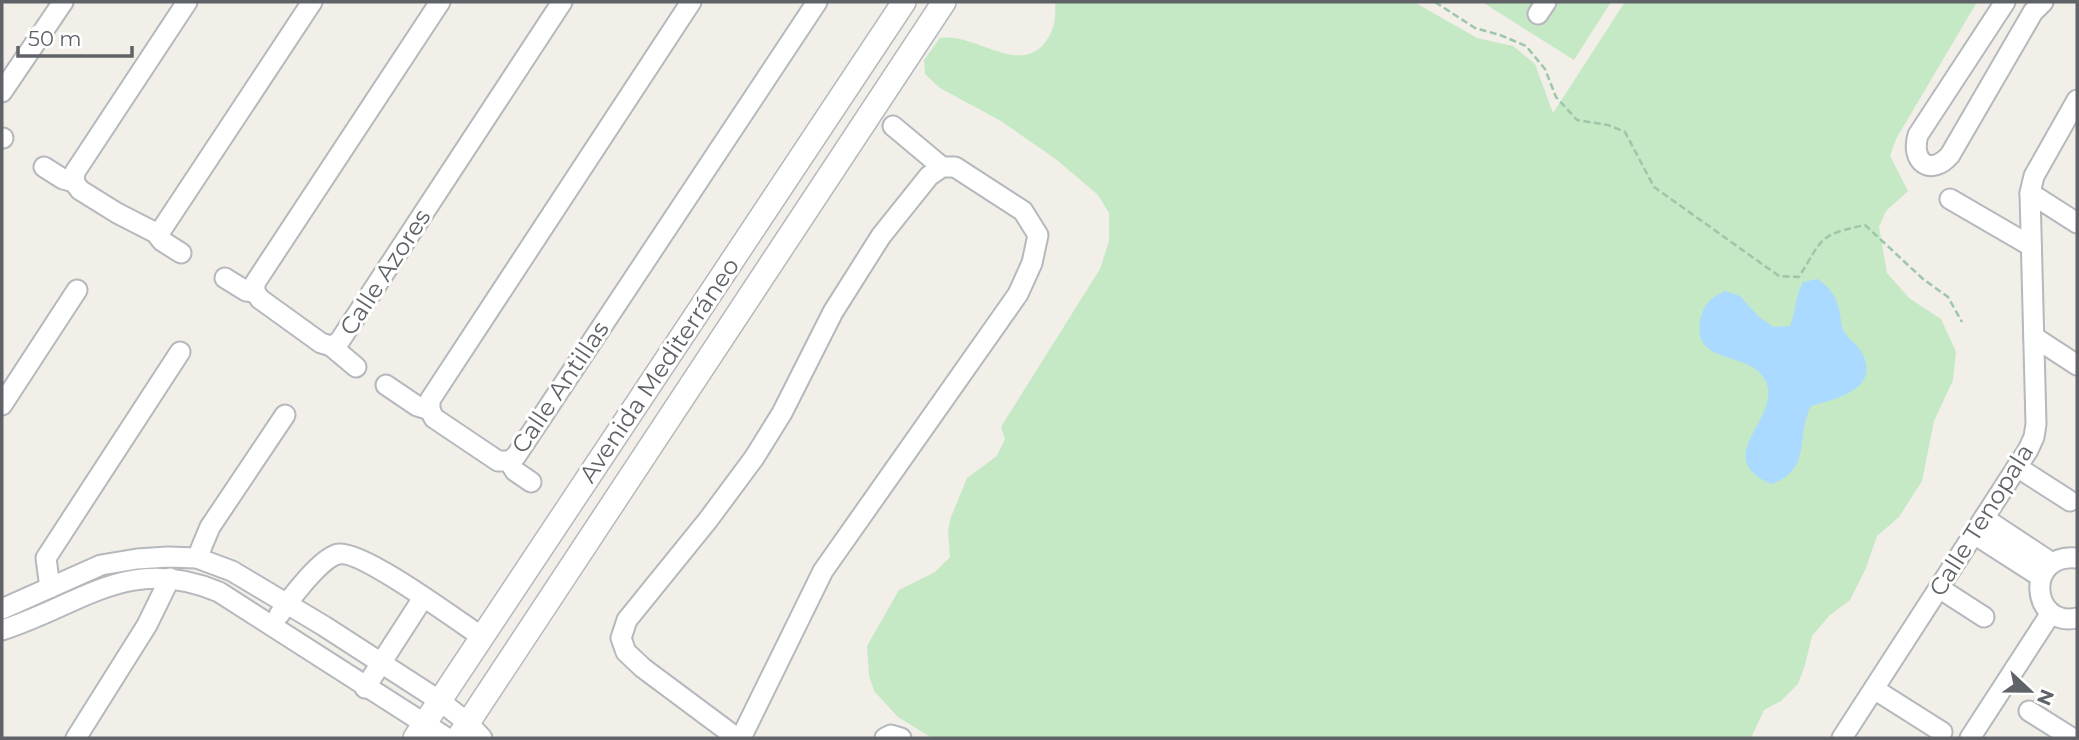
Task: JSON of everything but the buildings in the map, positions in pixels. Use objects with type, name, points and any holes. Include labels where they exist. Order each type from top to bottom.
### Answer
[{"type":"street","points":[[2,92],[63,2]]},
{"type":"street","points":[[74,182],[75,172],[187,2]]},
{"type":"street","points":[[156,233],[162,229],[312,2]]},
{"type":"street","points":[[255,292],[255,283],[440,2]]},
{"type":"street","name":"Calle Azores","points":[[225,278],[246,291],[255,292],[260,299],[321,343],[331,346],[339,342],[562,2]]},
{"type":"street","points":[[430,410],[430,400],[691,2]]},
{"type":"street","name":"Calle Antillas","points":[[386,385],[417,406],[430,410],[435,418],[499,461],[509,461],[516,456],[817,2]]},
{"type":"street","name":"Avenida Mediterráneo","points":[[419,731],[904,2]]},
{"type":"street","name":"Avenida Mediterráneo","points":[[470,733],[944,2]]},
{"type":"street","points":[[2028,22],[2004,3],[1918,135],[1914,147],[1917,158],[1934,167],[1943,163],[1950,155],[2028,22],[2043,2]]},
{"type":"street","name":"Calle Tenopala","points":[[1842,738],[2034,437],[2036,424],[2030,193],[2034,176],[2077,100]]},
{"type":"street","points":[[893,127],[943,167]]},
{"type":"street","points":[[44,167],[63,179],[74,182],[80,190],[117,213],[156,233],[162,241],[181,253]]},
{"type":"street","points":[[943,167],[955,167],[1023,212],[1038,235],[1032,263],[1018,294],[823,571],[739,738],[712,731],[626,652],[621,638],[627,620],[754,458],[782,413],[833,312],[881,236],[929,176],[943,167]]},
{"type":"street","points":[[2030,193],[2077,223]]},
{"type":"street","points":[[1950,199],[2031,247]]},
{"type":"street","points":[[2,405],[77,290]]},
{"type":"street","points":[[2034,337],[2077,365]]},
{"type":"street","points":[[331,346],[356,367]]},
{"type":"street","points":[[50,589],[46,558],[180,352]]},
{"type":"street","points":[[197,558],[210,527],[285,415]]},
{"type":"street","points":[[509,461],[515,471],[531,482]]},
{"type":"street","points":[[2017,467],[2070,501]]},
{"type":"street","points":[[1979,526],[2046,570]]},
{"type":"street","points":[[271,627],[286,604],[324,562],[337,554],[350,554],[384,572],[482,637]]},
{"type":"street","points":[[2,609],[101,565],[168,556],[197,558],[232,572],[324,626],[440,701],[470,733]]},
{"type":"street","points":[[2077,558],[2068,557],[2046,570],[2039,590],[2042,603],[2051,613],[2061,618],[2077,618]]},
{"type":"street","points":[[76,738],[147,625],[170,578]]},
{"type":"street","points":[[2,630],[120,581],[183,579],[219,592],[365,688],[419,731],[447,738]]},
{"type":"street","points":[[1939,588],[1984,617]]},
{"type":"street","points":[[365,688],[423,598]]},
{"type":"street","points":[[1970,738],[2051,613]]},
{"type":"street","points":[[308,651],[324,626]]},
{"type":"street","points":[[1874,689],[1942,732]]},
{"type":"street","points":[[2029,711],[2072,738]]},
{"type":"street","points":[[885,738],[891,735],[901,738]]},
{"type":"path","points":[[1435,2],[1475,28],[1526,46],[1545,69],[1556,97],[1577,120],[1608,125],[1625,132],[1654,187],[1779,276],[1799,277],[1819,243],[1835,232],[1865,225],[1923,279],[1948,297],[1962,322]]},
{"type":"green space","points":[[1055,2],[1414,2],[1477,38],[1513,46],[1535,64],[1553,113],[1625,2],[1977,2],[1896,139],[1890,156],[1908,191],[1886,211],[1879,227],[1887,273],[1909,298],[1941,319],[1956,352],[1953,380],[1934,421],[1922,481],[1899,517],[1877,536],[1866,568],[1850,600],[1830,615],[1812,636],[1798,684],[1781,701],[1764,710],[1751,738],[932,738],[898,717],[874,691],[869,675],[867,646],[899,590],[935,572],[950,557],[948,531],[951,517],[967,478],[997,456],[1005,439],[1001,427],[1100,269],[1109,241],[1109,213],[1098,195],[1057,160],[1001,121],[940,88],[925,74],[924,60],[940,38],[969,41],[1012,55],[1026,55],[1038,50],[1052,30]]},
{"type":"green space","points":[[1482,2],[1611,2],[1574,60]]},
{"type":"water","points":[[1818,279],[1833,294],[1843,330],[1863,355],[1867,367],[1865,376],[1852,391],[1811,406],[1806,417],[1798,461],[1784,478],[1771,484],[1753,473],[1746,461],[1752,435],[1766,408],[1768,394],[1765,380],[1747,364],[1713,352],[1705,345],[1700,336],[1701,316],[1708,303],[1725,291],[1740,296],[1758,316],[1773,327],[1790,326],[1803,282]]}]
